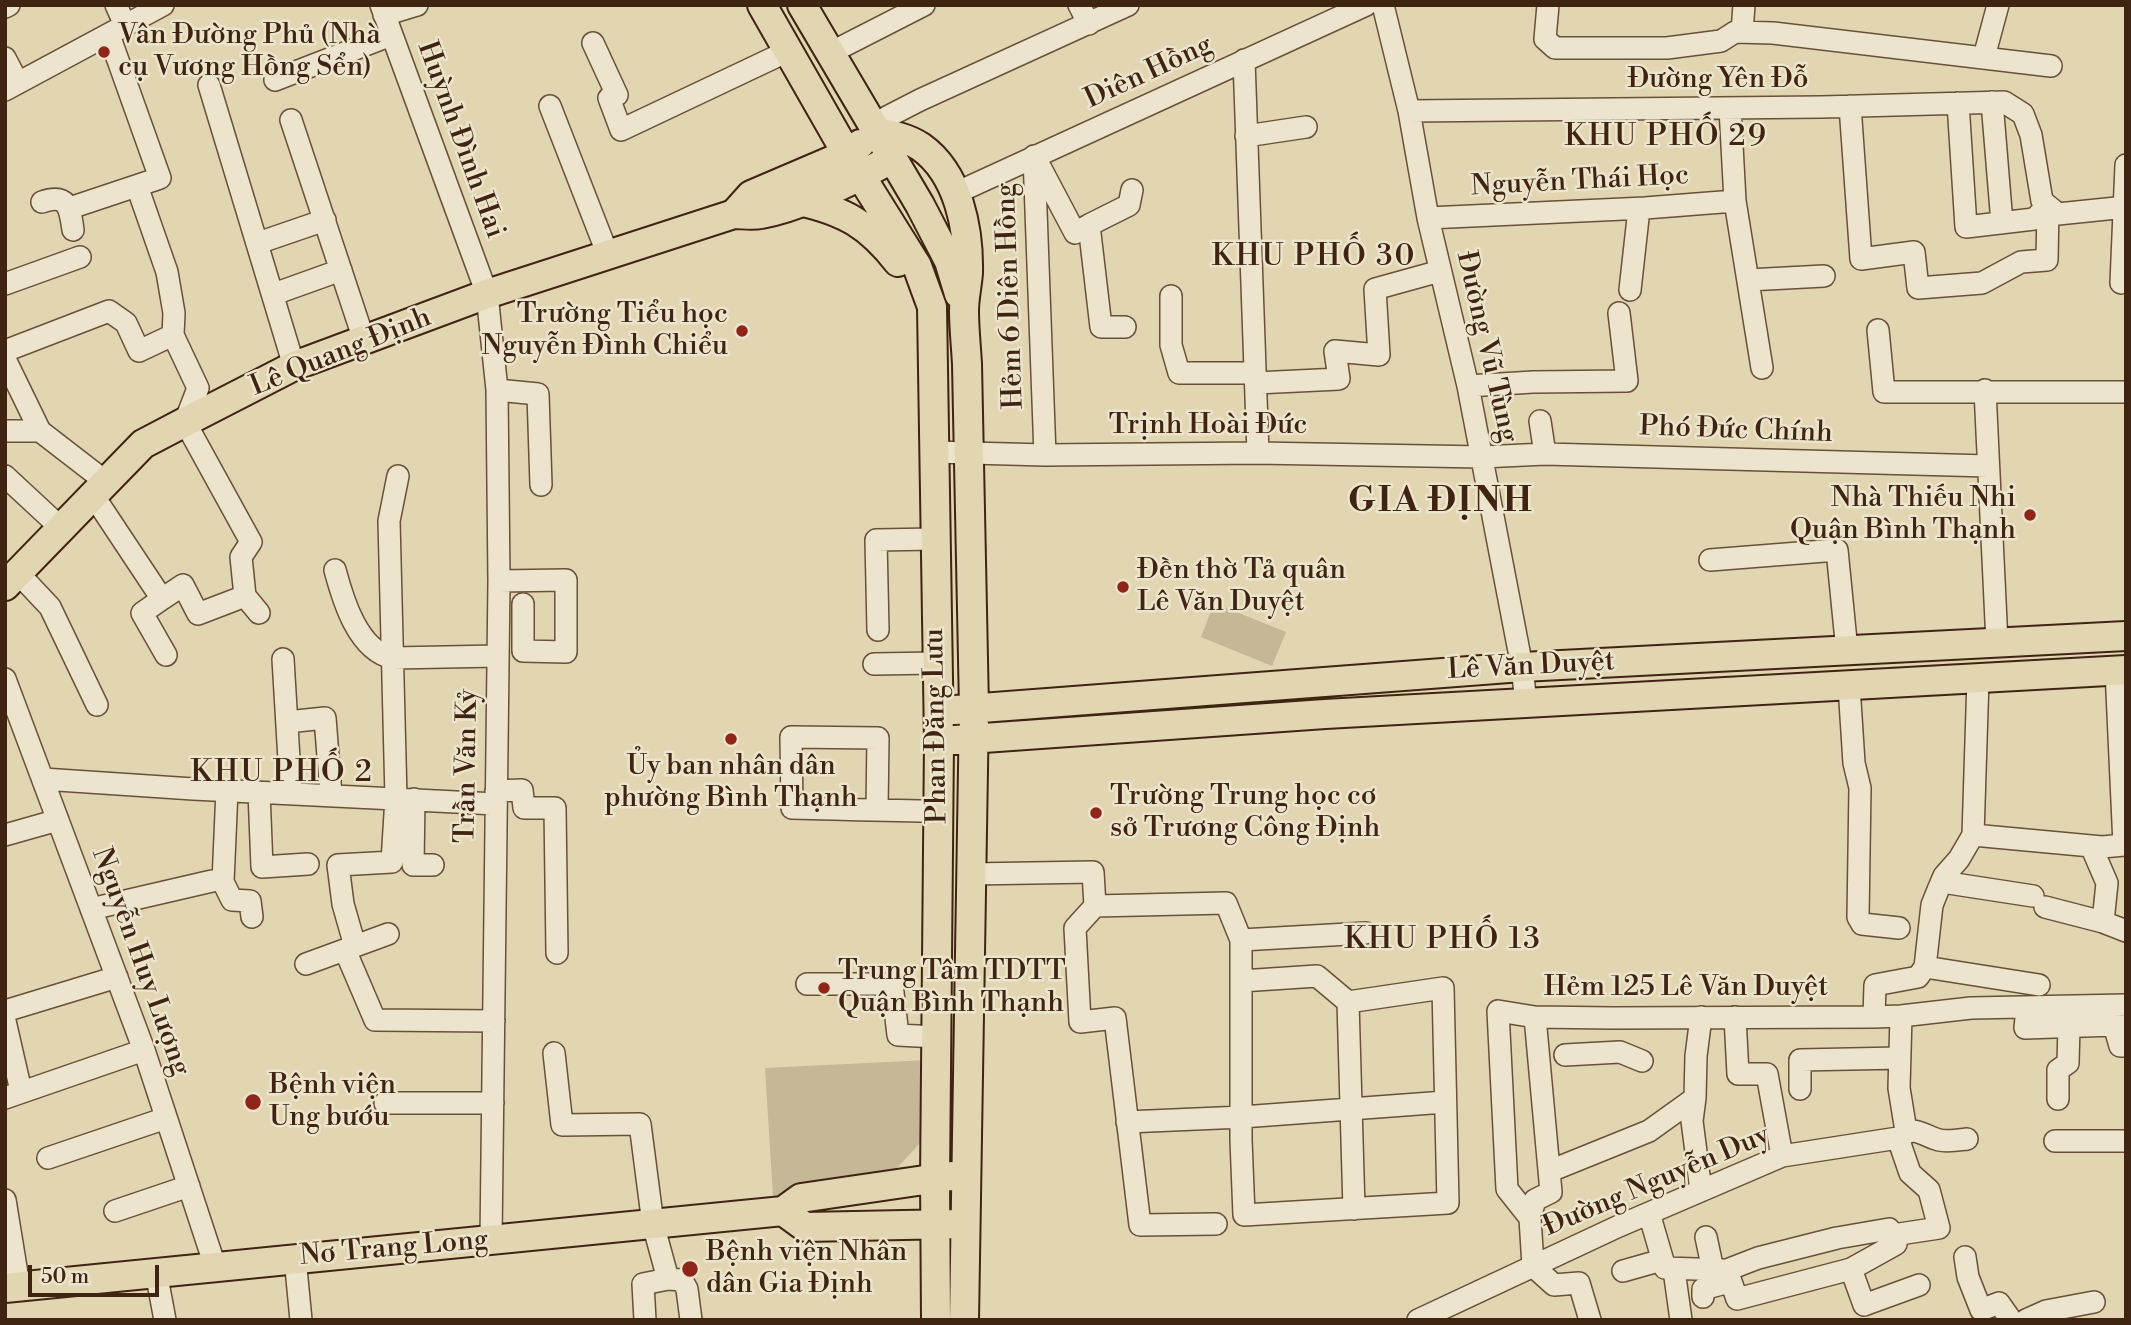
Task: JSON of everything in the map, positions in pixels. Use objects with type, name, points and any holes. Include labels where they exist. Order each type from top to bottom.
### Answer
[{"type":"main road","name":"Phan Đăng Lưu","points":[[762,5],[853,165],[917,267],[932,307],[939,741],[936,1320]]},
{"type":"main road","points":[[802,5],[876,132],[853,165]]},
{"type":"main road","name":"Phan Đăng Lưu","points":[[876,132],[920,205],[949,261],[964,310]]},
{"type":"main road","name":"Phan Đăng Lưu","points":[[876,132],[903,138],[922,148],[937,164],[956,193],[966,246],[968,273],[964,310],[974,708],[964,1320]]},
{"type":"main road","points":[[853,165],[891,159]]},
{"type":"main road","name":"Lê Quang Định","points":[[12,580],[143,444],[294,366],[488,294],[734,215],[760,215],[799,201],[853,165]]},
{"type":"main road","name":"Lê Quang Định","points":[[734,215],[751,195],[853,165]]},
{"type":"main road","points":[[799,201],[829,207],[863,226],[883,243],[932,307]]},
{"type":"main road","name":"Lê Văn Duyệt","points":[[938,711],[1522,667],[2126,636]]},
{"type":"main road","name":"Lê Văn Duyệt","points":[[939,741],[1351,712],[2121,670]]},
{"type":"main road","points":[[1349,679],[1351,712]]},
{"type":"main road","name":"Nơ Trang Long","points":[[12,1287],[783,1211],[801,1198],[968,1174]]},
{"type":"main road","points":[[783,1211],[805,1227],[967,1224]]},
{"type":"street","points":[[70,208],[160,178],[117,30],[116,5]]},
{"type":"street","points":[[5,58],[12,87],[163,5]]},
{"type":"street","points":[[275,80],[385,18],[417,5]]},
{"type":"street","points":[[830,53],[925,5]]},
{"type":"street","points":[[876,132],[887,117],[1084,15],[1128,5]]},
{"type":"street","name":"Diên Hồng","points":[[956,193],[1366,5]]},
{"type":"street","name":"Đường Vũ Tùng","points":[[1383,5],[1409,111],[1428,218],[1468,386],[1522,667],[1526,703]]},
{"type":"street","points":[[1548,5],[1545,39],[1555,48],[1667,48],[1721,41],[1735,32],[1773,33],[2051,66]]},
{"type":"street","points":[[1742,32],[1744,5]]},
{"type":"street","points":[[1984,57],[1998,5]]},
{"type":"street","name":"Huỳnh Đình Hai","points":[[385,18],[488,294]]},
{"type":"street","points":[[593,43],[617,95],[609,98],[621,130],[788,51]]},
{"type":"street","points":[[1244,60],[1258,453]]},
{"type":"street","points":[[209,85],[294,366]]},
{"type":"street","points":[[1992,102],[2002,223]]},
{"type":"street","name":"Đường Yên Đỗ","points":[[1409,111],[2004,102],[2023,114],[2031,135],[2042,201],[2048,206]]},
{"type":"street","points":[[1958,103],[1966,227],[2034,219],[2048,206]]},
{"type":"street","points":[[550,106],[608,255]]},
{"type":"street","points":[[1850,106],[1861,259],[1914,253],[1918,288],[1982,283],[2021,262],[2047,260],[2048,206]]},
{"type":"street","points":[[1730,108],[1735,201],[1762,368]]},
{"type":"street","points":[[291,120],[364,340]]},
{"type":"street","points":[[1247,136],[1306,127]]},
{"type":"street","name":"Hẻm 6 Diên Hồng","points":[[1034,156],[1074,233],[1089,225]]},
{"type":"street","name":"Hẻm 6 Diên Hồng","points":[[1034,156],[1045,455]]},
{"type":"street","points":[[2120,283],[2126,165]]},
{"type":"street","points":[[137,186],[167,272],[174,313],[173,335],[198,388],[185,422],[251,542],[241,557],[245,596],[260,613]]},
{"type":"street","points":[[1125,327],[1101,327],[1089,225],[1129,205],[1132,190]]},
{"type":"street","points":[[42,202],[51,199],[65,202],[70,208],[73,230]]},
{"type":"street","name":"Nguyễn Thái Học","points":[[1428,218],[1639,209],[1735,201]]},
{"type":"street","points":[[2048,206],[2058,214],[2124,208]]},
{"type":"street","points":[[1630,290],[1639,209]]},
{"type":"street","points":[[258,243],[325,220]]},
{"type":"street","points":[[5,284],[80,257]]},
{"type":"street","points":[[274,294],[341,270]]},
{"type":"street","points":[[1171,296],[1171,345],[1179,373],[1255,378],[1339,379],[1335,351],[1379,355],[1375,289],[1440,271]]},
{"type":"street","points":[[1748,280],[1824,276]]},
{"type":"street","name":"Trần Văn Kỷ","points":[[488,294],[497,390],[499,581],[491,1239]]},
{"type":"street","points":[[5,351],[108,311],[126,323],[139,351],[173,335]]},
{"type":"street","points":[[1468,386],[1627,381],[1619,313]]},
{"type":"street","points":[[1878,330],[1884,392],[2126,392]]},
{"type":"street","points":[[5,359],[40,431],[100,488],[163,599]]},
{"type":"street","points":[[497,390],[538,394],[541,485]]},
{"type":"street","points":[[1985,390],[1997,643]]},
{"type":"street","points":[[1540,421],[1545,454]]},
{"type":"street","points":[[5,431],[40,431]]},
{"type":"street","name":"Trịnh Hoài Đức","points":[[934,452],[1482,457]]},
{"type":"street","name":"Phó Đức Chính","points":[[1482,457],[1545,454],[1988,466]]},
{"type":"street","points":[[5,476],[61,528]]},
{"type":"street","points":[[398,476],[389,521],[393,658],[405,798],[414,865],[433,865]]},
{"type":"street","points":[[878,630],[876,540],[935,539]]},
{"type":"street","points":[[1710,560],[1838,550],[1847,651]]},
{"type":"street","points":[[335,570],[345,606],[366,640],[382,656],[498,656]]},
{"type":"street","points":[[12,580],[50,607],[97,705]]},
{"type":"street","points":[[499,581],[566,580],[566,652],[523,651],[523,604]]},
{"type":"street","points":[[166,655],[142,613],[183,585],[198,614],[245,596]]},
{"type":"street","points":[[284,659],[291,793]]},
{"type":"street","points":[[874,664],[936,663]]},
{"type":"street","points":[[1973,835],[2091,846],[2124,845],[2121,670]]},
{"type":"street","name":"Nguyễn Huy Lượng","points":[[5,679],[144,1050],[215,1266]]},
{"type":"street","points":[[1874,1017],[1875,985],[1918,977],[1925,967],[1933,905],[1942,882],[1973,835],[1978,679]]},
{"type":"street","points":[[1849,686],[1854,763],[1860,788],[1858,917],[1862,924],[1899,928]]},
{"type":"street","points":[[287,722],[324,718],[331,794]]},
{"type":"street","points":[[877,810],[878,738],[791,737],[792,808],[877,810],[938,811]]},
{"type":"street","points":[[43,779],[405,798],[496,797],[523,790],[524,808],[555,808],[557,953]]},
{"type":"street","points":[[227,790],[223,882],[232,900],[250,901],[252,917]]},
{"type":"street","points":[[258,792],[262,867],[308,864]]},
{"type":"street","points":[[405,798],[392,862],[338,864],[350,948],[375,1020],[494,1021]]},
{"type":"street","points":[[5,835],[58,820]]},
{"type":"street","points":[[2091,846],[2107,883],[2103,922]]},
{"type":"street","points":[[971,874],[1093,872],[1095,906],[1075,928],[1080,1021],[1115,1018],[1140,1225],[1216,1224]]},
{"type":"street","points":[[92,909],[212,881]]},
{"type":"street","points":[[1942,882],[2039,901],[2126,931]]},
{"type":"street","points":[[1095,906],[1226,903],[1241,940],[1244,1214],[1448,1203],[1443,988],[1348,1002]]},
{"type":"street","points":[[1241,940],[1366,933]]},
{"type":"street","points":[[306,964],[388,934]]},
{"type":"street","points":[[1925,967],[2039,985]]},
{"type":"street","points":[[1241,981],[1317,975],[1348,1002],[1354,1209]]},
{"type":"street","points":[[5,1011],[117,978]]},
{"type":"street","points":[[807,984],[892,984],[898,1035],[937,1037]]},
{"type":"street","name":"Hẻm 125 Lê Văn Duyệt","points":[[1530,1218],[1507,1189],[1498,1012],[1535,1017],[1874,1017],[1971,1008],[2118,1012]]},
{"type":"street","points":[[2027,1008],[2025,1028],[2069,1027],[2118,1012],[2120,1046],[2126,1046]]},
{"type":"street","points":[[1893,1235],[1939,1228],[1929,1190],[1910,1173],[1902,1135],[1899,1088],[1901,1016]]},
{"type":"street","points":[[1535,1017],[1551,1192],[1535,1200],[1530,1218],[1533,1266],[1554,1285],[1579,1283],[1590,1320]]},
{"type":"street","points":[[1584,1017],[1588,1053]]},
{"type":"street","points":[[1701,1017],[1692,1121],[1701,1191]]},
{"type":"street","points":[[1735,1017],[1738,1074],[1767,1074],[1782,1156]]},
{"type":"street","points":[[5,1021],[13,1094],[144,1050]]},
{"type":"street","points":[[2058,1099],[2058,1070],[2068,1063],[2069,1027]]},
{"type":"street","points":[[1565,1055],[1620,1052],[1642,1061]]},
{"type":"street","points":[[554,1053],[562,1125],[640,1124],[653,1224],[668,1279]]},
{"type":"street","points":[[1800,1089],[1800,1060],[1899,1058]]},
{"type":"street","points":[[1550,1171],[1649,1131],[1695,1098]]},
{"type":"street","points":[[1128,1122],[1242,1117],[1445,1102]]},
{"type":"street","points":[[385,1103],[493,1103]]},
{"type":"street","points":[[48,1158],[166,1118]]},
{"type":"street","name":"Đường Nguyễn Duy","points":[[1418,1320],[1649,1213],[1782,1156],[1922,1131],[1940,1141],[1967,1139]]},
{"type":"street","points":[[2055,1141],[2126,1141]]},
{"type":"street","points":[[115,1211],[189,1186]]},
{"type":"street","points":[[5,1200],[12,1287]]},
{"type":"street","points":[[1649,1213],[1668,1265],[1681,1320]]},
{"type":"street","points":[[1703,1297],[1703,1289],[1723,1274],[1758,1258],[1837,1238],[1889,1229],[1895,1244],[1851,1269],[1737,1299],[1723,1274],[1706,1237]]},
{"type":"street","points":[[1965,1257],[1968,1278],[1981,1310],[1999,1303],[2011,1320]]},
{"type":"street","points":[[295,1258],[301,1320]]},
{"type":"street","points":[[1623,1271],[1668,1265],[1723,1274]]},
{"type":"street","points":[[1851,1269],[1867,1312],[1919,1285]]},
{"type":"street","points":[[156,1272],[165,1320]]},
{"type":"street","points":[[645,1320],[643,1284],[679,1278],[687,1289],[691,1320]]},
{"type":"street","points":[[2040,1317],[2094,1302]]},
{"type":"shaded area","points":[[1214,603],[1286,632],[1272,666],[1201,637]]},
{"type":"shaded area","points":[[928,1060],[927,1110],[920,1143],[898,1167],[855,1191],[773,1196],[765,1068]]},
{"type":"place","name":"Vân Đường Phủ (Nhà cụ Vương Hồng Sển)","points":[[104,52]]},
{"type":"place","name":"Trường Tiểu học Nguyễn Đình Chiểu","points":[[742,331]]},
{"type":"place","name":"Nhà Thiếu Nhi Quận Bình Thạnh","points":[[2030,515]]},
{"type":"place","name":"Đền thờ Tả quân Lê Văn Duyệt","points":[[1123,587]]},
{"type":"place","name":"Ủy ban nhân dân phường Bình Thạnh","points":[[731,739]]},
{"type":"place","name":"Trường Trung học cơ sở Trương Công Định","points":[[1096,813]]},
{"type":"place","name":"Trung Tâm TDTT Quận Bình Thạnh","points":[[824,988]]},
{"type":"place","name":"Bệnh viện Ung bướu","points":[[253,1102]]},
{"type":"place","name":"Bệnh viện Nhân dân Gia Định","points":[[690,1269]]},
{"type":"district","name":"KHU PHỐ 29","points":[[1666,138]]},
{"type":"district","name":"KHU PHỐ 30","points":[[1314,258]]},
{"type":"district","name":"GIA ĐỊNH","points":[[1441,503]]},
{"type":"district","name":"KHU PHỐ 2","points":[[282,774]]},
{"type":"district","name":"KHU PHỐ 13","points":[[1443,941]]}]
